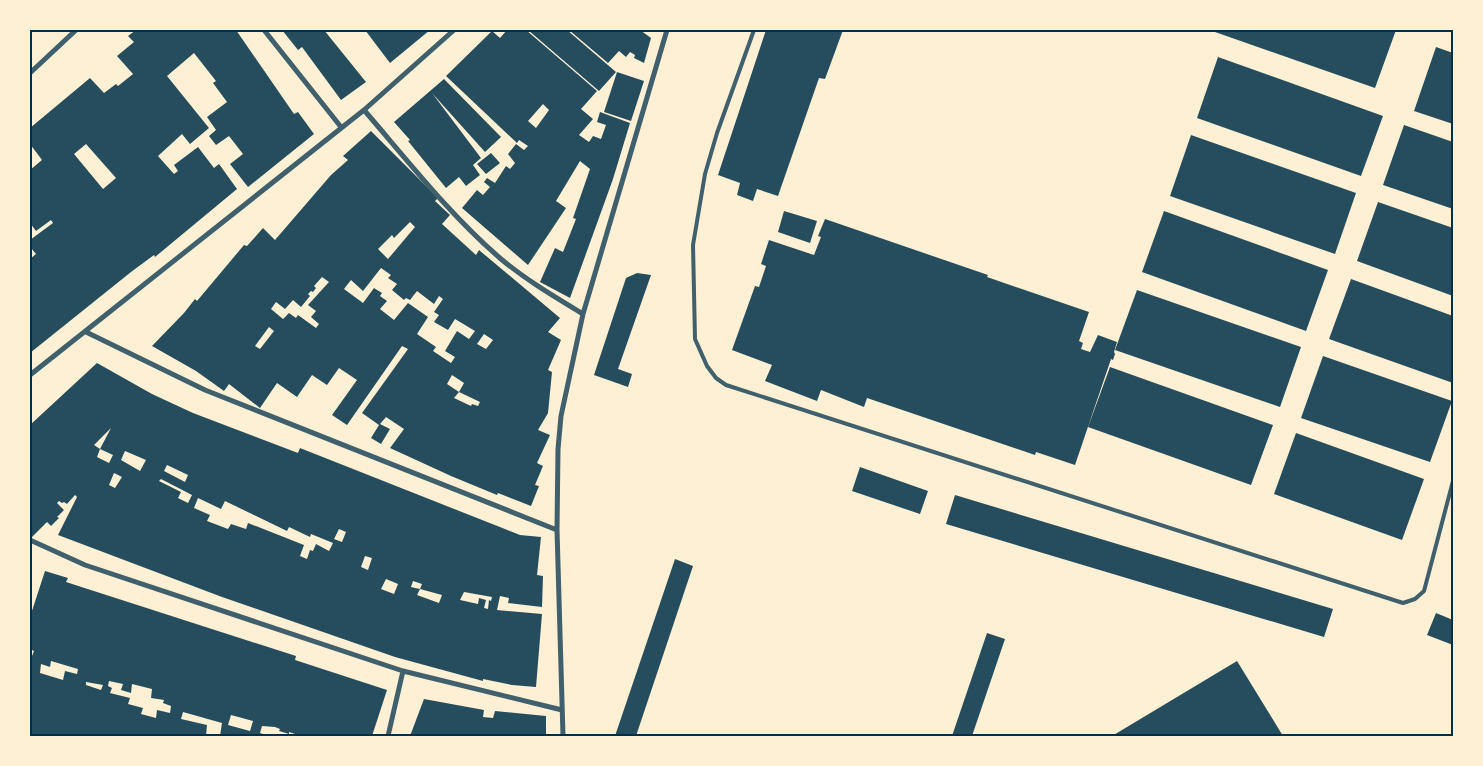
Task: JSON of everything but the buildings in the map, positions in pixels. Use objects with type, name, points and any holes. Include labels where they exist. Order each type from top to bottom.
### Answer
[{"type":"street","points":[[30,73],[76,30]]},
{"type":"street","points":[[264,30],[341,127]]},
{"type":"street","points":[[30,375],[364,110],[454,30]]},
{"type":"street","points":[[563,736],[558,530],[558,450],[561,416],[583,314],[667,30]]},
{"type":"street","points":[[364,110],[433,191],[501,259],[534,284],[583,314]]},
{"type":"street","points":[[86,332],[205,390],[558,530]]},
{"type":"street","points":[[30,540],[85,565],[403,671],[562,710]]},
{"type":"street","points":[[388,736],[403,671]]},
{"type":"lane","points":[[754,30],[717,133],[705,174],[693,245],[695,339],[707,366],[716,378],[726,386],[1403,603],[1415,599],[1424,591],[1453,481]]}]
